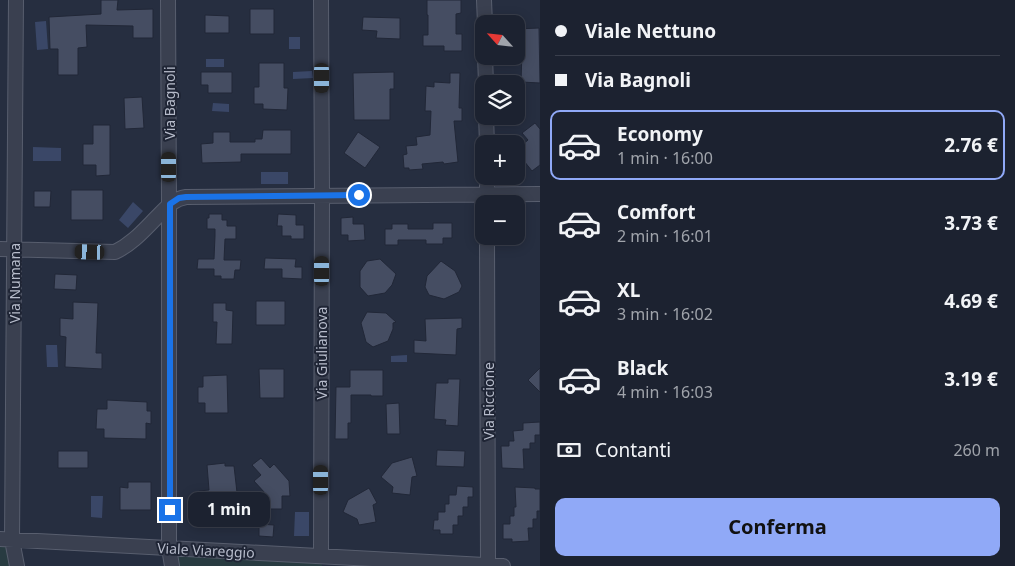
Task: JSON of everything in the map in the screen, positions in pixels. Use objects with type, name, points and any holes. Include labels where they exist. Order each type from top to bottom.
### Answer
[{"type":"street","name":"Via Numana","points":[[16,0],[7,250],[6,540],[17,566]]},
{"type":"street","name":"Via Bagnoli","points":[[168,0],[170,548],[172,566]]},
{"type":"street","name":"Via Giulianova","points":[[320,556],[321,0]]},
{"type":"street","points":[[484,0],[485,15]]},
{"type":"street","points":[[525,195],[540,194]]},
{"type":"street","points":[[7,250],[115,252],[131,242],[170,204],[179,198],[186,197],[322,195],[475,199]]},
{"type":"street","name":"Via Riccione","points":[[487,245],[488,565]]},
{"type":"street","name":"Viale Viareggio","points":[[6,540],[503,566]]},
{"type":"shaded area","points":[[0,539],[12,540],[18,566],[0,566]]},
{"type":"shaded area","points":[[169,548],[321,556],[322,566],[173,566]]},
{"type":"water","points":[[46,21],[48,49],[37,50],[35,22]]},
{"type":"water","points":[[289,37],[300,37],[300,49],[289,49]]},
{"type":"water","points":[[206,59],[224,59],[224,67],[206,67]]},
{"type":"water","points":[[312,71],[313,78],[293,79],[293,72]]},
{"type":"water","points":[[213,103],[229,104],[229,112],[212,111]]},
{"type":"water","points":[[33,147],[61,148],[61,161],[33,161]]},
{"type":"water","points":[[261,172],[288,172],[288,184],[261,184]]},
{"type":"water","points":[[133,202],[143,211],[128,228],[119,220]]},
{"type":"water","points":[[46,345],[57,345],[58,367],[47,367]]},
{"type":"water","points":[[407,355],[407,362],[391,362],[391,356]]},
{"type":"water","points":[[91,496],[103,496],[102,518],[91,517]]},
{"type":"water","points":[[295,512],[309,512],[309,536],[294,536]]},
{"type":"building","points":[[101,0],[118,0],[117,10],[153,9],[153,38],[133,38],[133,26],[86,25],[87,47],[78,48],[78,75],[58,75],[58,49],[50,49],[49,17],[101,14]]},
{"type":"building","points":[[427,0],[461,0],[461,13],[456,14],[456,34],[462,34],[462,51],[444,51],[444,46],[423,46],[423,35],[428,35]]},
{"type":"building","points":[[250,9],[274,9],[274,34],[250,34]]},
{"type":"building","points":[[205,15],[229,16],[229,33],[205,33]]},
{"type":"building","points":[[363,17],[400,18],[400,39],[376,38],[377,31],[362,30]]},
{"type":"building","points":[[539,28],[540,83],[525,82],[525,75],[521,75],[522,65],[525,65],[525,29]]},
{"type":"building","points":[[259,63],[284,63],[284,88],[288,88],[287,110],[263,109],[263,104],[254,104],[254,87],[259,87]]},
{"type":"building","points":[[201,72],[232,72],[232,93],[208,93],[208,85],[201,85]]},
{"type":"building","points":[[394,72],[394,89],[390,89],[390,120],[354,120],[353,73]]},
{"type":"building","points":[[450,73],[460,73],[459,108],[462,108],[462,121],[454,121],[458,162],[422,164],[423,169],[409,170],[409,168],[404,168],[403,155],[407,154],[406,146],[417,145],[416,137],[430,135],[431,111],[425,111],[426,86],[434,87],[434,82],[450,83]]},
{"type":"building","points":[[142,97],[144,128],[125,129],[124,98]]},
{"type":"building","points":[[535,123],[540,129],[540,165],[532,171],[525,162],[525,142],[528,140],[522,133]]},
{"type":"building","points":[[93,125],[110,125],[110,175],[96,176],[96,165],[83,165],[83,144],[93,144]]},
{"type":"building","points":[[263,130],[291,130],[291,154],[241,154],[241,162],[202,163],[201,144],[213,143],[213,132],[230,132],[230,142],[255,142],[255,139],[262,139]]},
{"type":"building","points":[[358,132],[380,147],[365,168],[344,153]]},
{"type":"building","points":[[71,190],[103,190],[103,220],[71,220]]},
{"type":"building","points":[[34,191],[51,191],[50,207],[34,207]]},
{"type":"building","points":[[209,214],[222,214],[222,220],[227,220],[227,226],[236,226],[236,239],[225,239],[224,260],[241,260],[240,270],[235,270],[234,279],[221,279],[221,276],[214,276],[214,269],[197,269],[198,259],[214,259],[215,229],[207,229]]},
{"type":"building","points":[[278,214],[296,215],[296,225],[304,225],[304,239],[291,239],[291,236],[282,236],[282,226],[277,226]]},
{"type":"building","points":[[353,217],[353,224],[364,224],[365,240],[348,241],[348,235],[341,235],[341,218]]},
{"type":"building","points":[[433,223],[452,223],[452,238],[443,238],[443,244],[426,244],[426,240],[398,240],[398,245],[385,245],[385,229],[392,229],[392,224],[408,224],[408,229],[433,229]]},
{"type":"building","points":[[265,258],[296,259],[295,267],[302,267],[302,279],[282,278],[282,269],[264,269]]},
{"type":"building","points":[[380,259],[396,274],[392,285],[385,293],[368,296],[360,287],[360,271],[367,261]]},
{"type":"building","points":[[441,261],[455,271],[462,286],[459,292],[444,299],[429,295],[425,287],[427,276]]},
{"type":"building","points":[[55,274],[77,275],[76,290],[54,289]]},
{"type":"building","points":[[256,301],[285,301],[285,325],[256,325]]},
{"type":"building","points":[[73,302],[98,303],[96,353],[102,353],[102,369],[65,367],[66,337],[60,336],[60,318],[73,319]]},
{"type":"building","points":[[213,303],[226,303],[226,310],[233,311],[232,344],[216,344],[217,322],[213,322]]},
{"type":"building","points":[[367,312],[386,313],[396,322],[393,323],[393,329],[388,341],[373,347],[366,342],[361,323]]},
{"type":"building","points":[[462,318],[462,328],[457,329],[456,355],[414,353],[414,340],[426,341],[425,319]]},
{"type":"building","points":[[540,368],[540,392],[528,380]]},
{"type":"building","points":[[259,369],[284,369],[284,398],[260,398]]},
{"type":"building","points":[[350,370],[383,370],[383,396],[351,395],[351,423],[348,423],[348,439],[335,439],[336,387],[350,387]]},
{"type":"building","points":[[227,375],[228,413],[205,413],[205,403],[198,403],[198,387],[203,387],[203,376]]},
{"type":"building","points":[[448,379],[460,379],[458,426],[445,425],[446,420],[434,419],[436,383],[448,383]]},
{"type":"building","points":[[107,400],[147,402],[147,411],[151,411],[151,424],[146,423],[146,439],[104,438],[104,429],[96,429],[97,409],[107,409]]},
{"type":"building","points":[[399,403],[400,434],[387,434],[386,404]]},
{"type":"building","points":[[540,422],[540,435],[535,435],[535,443],[530,443],[530,449],[523,449],[524,469],[502,468],[501,446],[509,446],[509,441],[514,441],[513,431],[523,430],[523,423]]},
{"type":"building","points":[[437,450],[465,451],[464,467],[436,466]]},
{"type":"building","points":[[58,451],[88,451],[88,468],[58,468]]},
{"type":"building","points":[[412,457],[417,476],[412,477],[410,495],[392,493],[393,487],[381,477],[392,463]]},
{"type":"building","points":[[261,458],[270,468],[274,464],[289,481],[290,496],[282,496],[282,509],[268,509],[258,498],[265,493],[254,481],[261,475],[252,465]]},
{"type":"building","points":[[225,463],[225,466],[234,466],[239,510],[202,514],[199,491],[209,490],[207,465]]},
{"type":"building","points":[[128,482],[151,482],[151,510],[120,510],[120,487],[128,488]]},
{"type":"building","points":[[457,486],[473,487],[473,497],[468,497],[468,507],[463,507],[463,516],[458,516],[458,525],[453,525],[453,534],[440,534],[440,530],[433,530],[434,520],[438,520],[438,512],[445,512],[445,504],[449,504],[449,495],[456,495]]},
{"type":"building","points":[[515,487],[540,489],[540,511],[537,511],[537,519],[533,519],[533,528],[528,528],[529,541],[512,542],[512,539],[503,539],[503,524],[510,524],[510,516],[514,516],[514,507],[516,507]]},
{"type":"building","points":[[369,488],[377,503],[373,505],[376,522],[359,525],[357,519],[343,512],[348,500]]},
{"type":"building","points":[[259,524],[274,525],[273,537],[259,536]]},
{"type":"route","points":[[170,510],[170,204],[179,198],[186,197],[359,195]]}]
